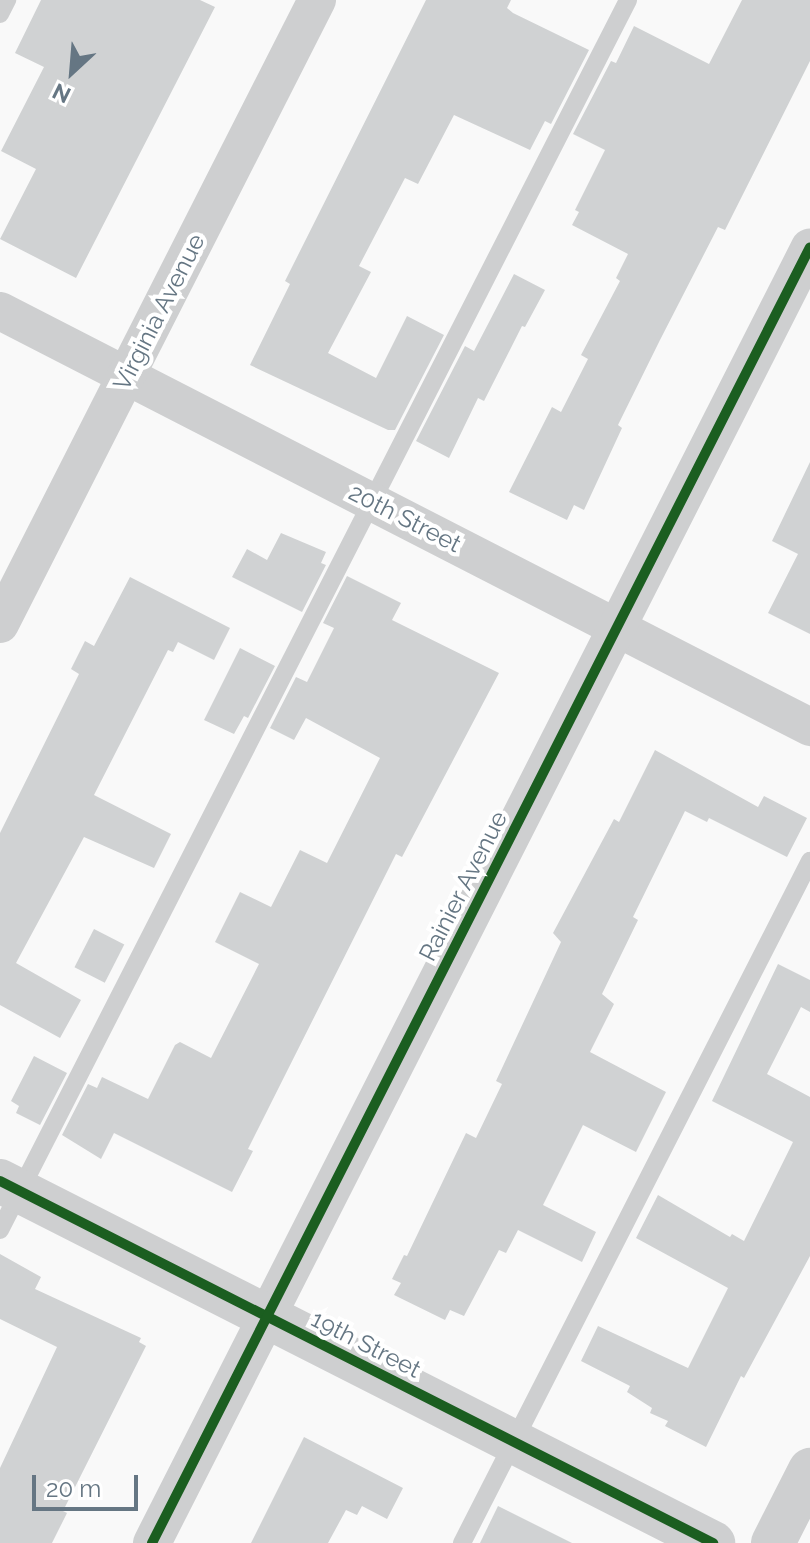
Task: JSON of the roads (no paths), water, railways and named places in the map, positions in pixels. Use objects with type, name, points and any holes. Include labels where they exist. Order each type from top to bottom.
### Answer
[{"type":"street","name":"Virginia Avenue","points":[[0,624],[317,0]]},
{"type":"street","name":"Rainier Avenue","points":[[152,1543],[810,247]]},
{"type":"street","name":"20th Street","points":[[0,311],[810,727]]},
{"type":"street","name":"19th Street","points":[[10,1186],[713,1543]]},
{"type":"street","points":[[773,1543],[810,1470]]},
{"type":"lane","points":[[0,14],[7,0]]},
{"type":"lane","points":[[0,1230],[10,1186],[373,502],[628,0]]},
{"type":"lane","points":[[462,1543],[810,861]]}]
